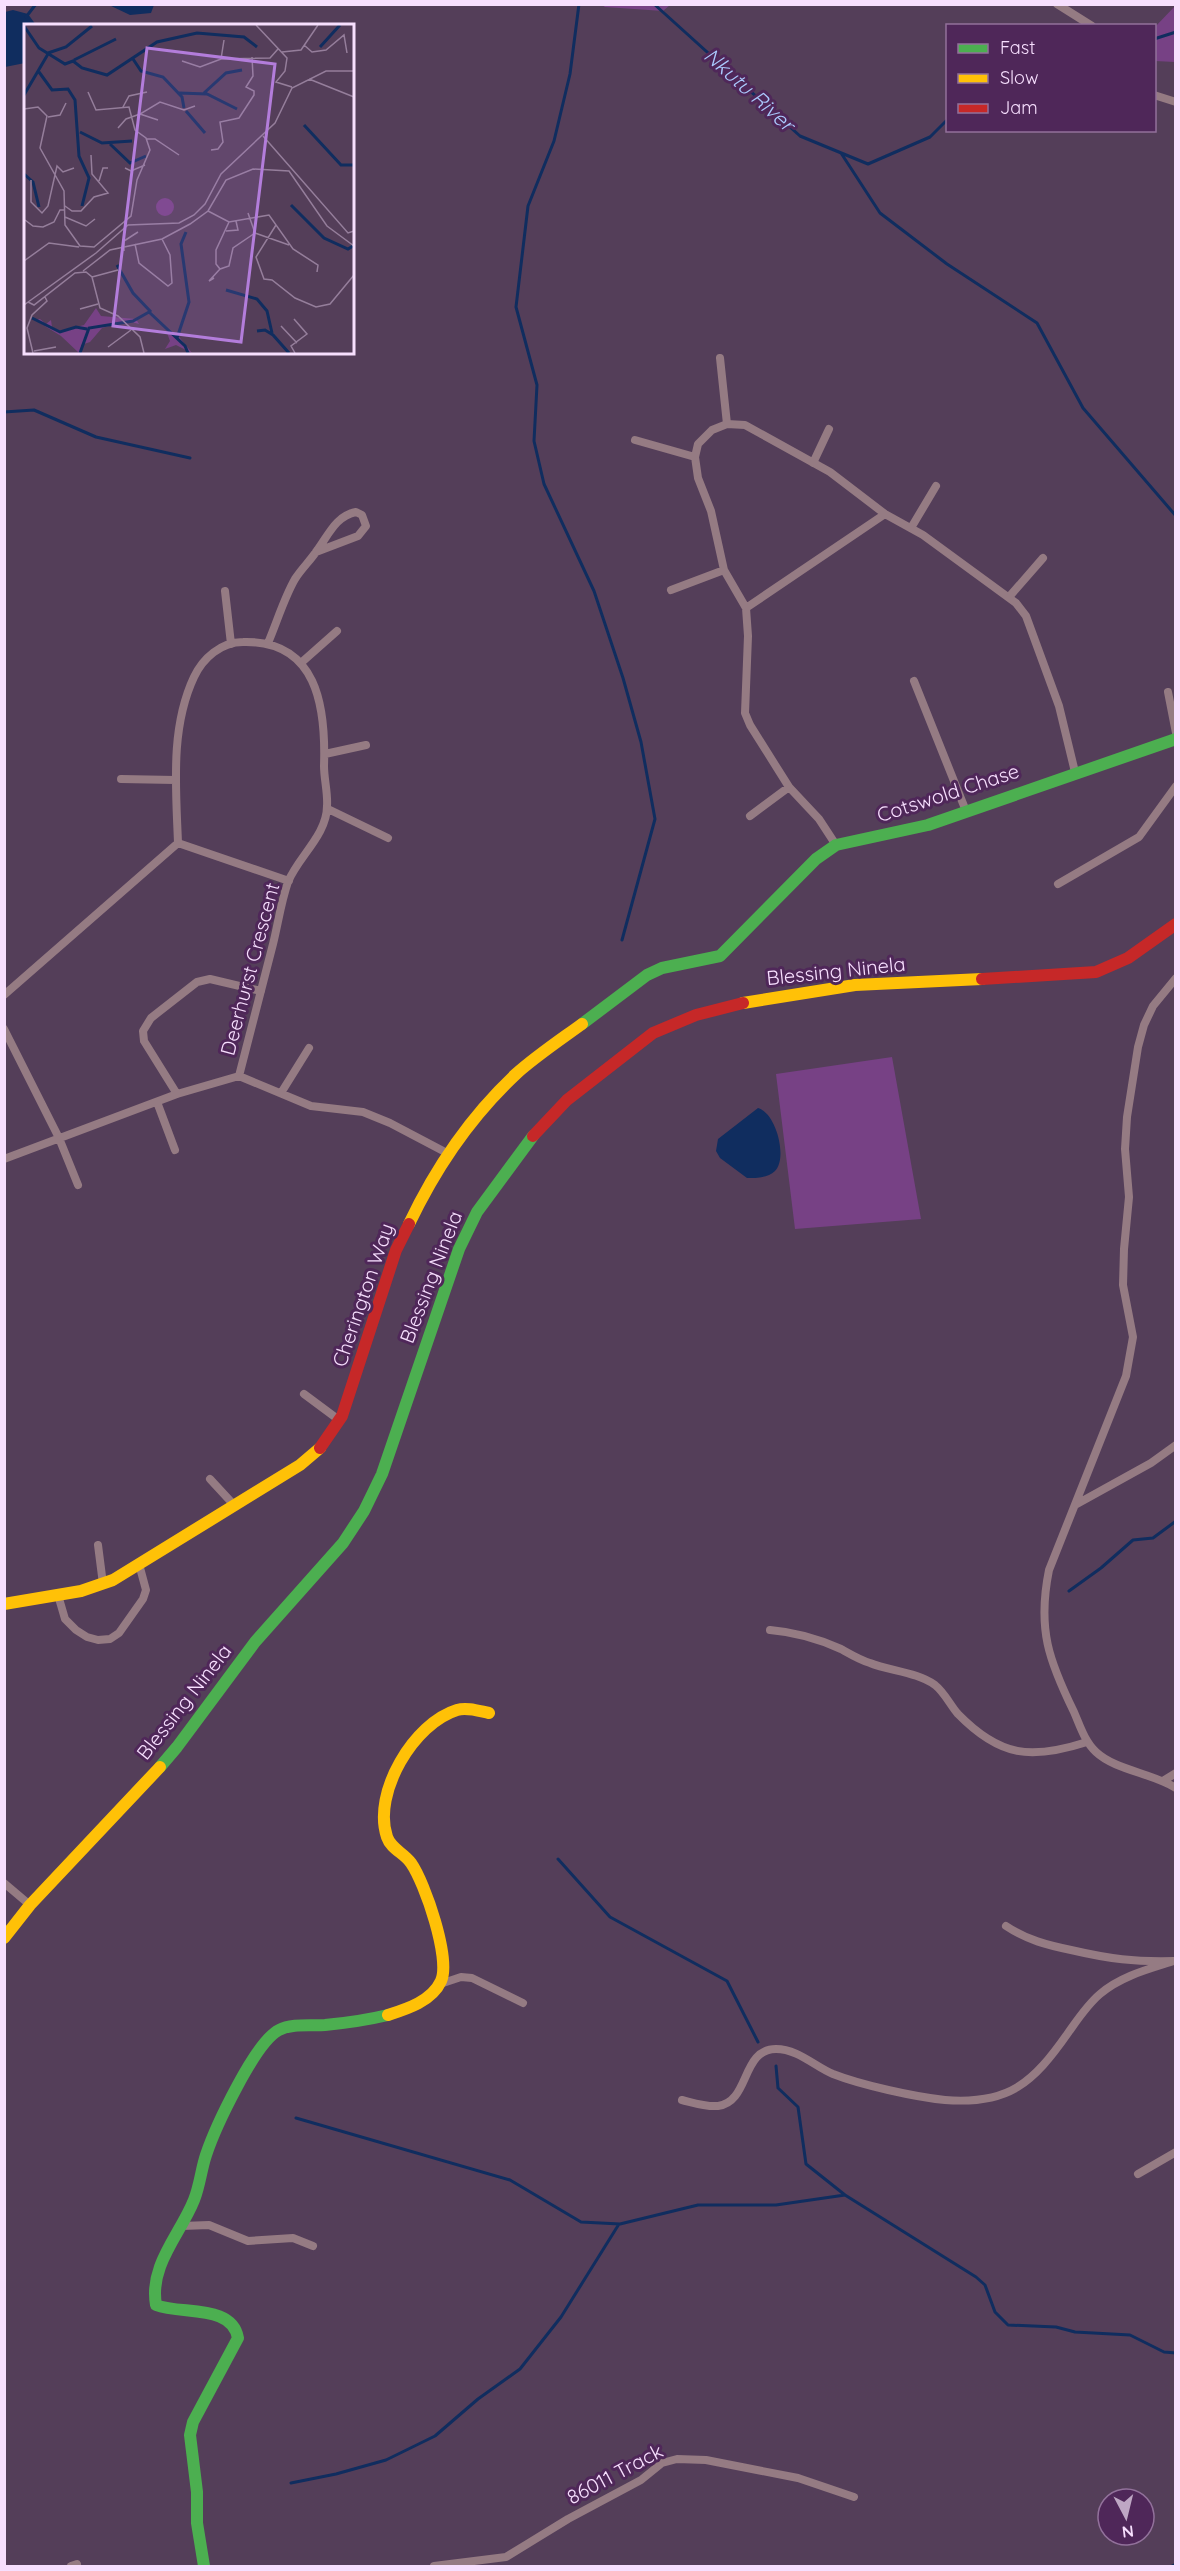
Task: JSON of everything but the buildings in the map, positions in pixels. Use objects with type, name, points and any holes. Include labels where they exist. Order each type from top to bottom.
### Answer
[{"type":"street","points":[[1057,4],[1089,24]]},
{"type":"street","points":[[1156,95],[1176,102]]},
{"type":"street","points":[[720,358],[727,424]]},
{"type":"street","points":[[836,845],[819,819],[789,787],[750,725],[745,712],[748,636],[746,608],[724,570],[718,541],[698,478],[695,457],[698,444],[712,430],[727,424],[745,425],[830,472],[885,514],[911,528],[1010,597],[1026,616],[1059,706],[1075,772]]},
{"type":"street","points":[[813,463],[829,429]]},
{"type":"street","points":[[635,440],[695,457]]},
{"type":"street","points":[[911,528],[936,486]]},
{"type":"street","points":[[268,643],[294,580],[335,523],[347,514],[356,512],[362,515],[366,526],[358,536],[316,552]]},
{"type":"street","points":[[746,608],[885,514]]},
{"type":"street","points":[[1010,597],[1042,558]]},
{"type":"street","points":[[671,590],[724,570]]},
{"type":"street","points":[[225,591],[231,644]]},
{"type":"street","points":[[178,843],[175,780],[180,723],[194,677],[208,656],[240,642],[268,643],[302,662],[337,631]]},
{"type":"street","name":"Deerhurst Crescent","points":[[239,1076],[289,881],[320,829],[328,808],[320,706],[313,680],[302,662]]},
{"type":"street","points":[[914,681],[966,811]]},
{"type":"street","points":[[1168,692],[1176,733]]},
{"type":"street","name":"Cotswold Chase","points":[[447,1153],[478,1113],[517,1073],[647,975],[662,968],[720,956],[816,859],[836,845],[917,828],[1176,739]]},
{"type":"street","points":[[325,754],[366,745]]},
{"type":"street","points":[[122,779],[175,780]]},
{"type":"street","points":[[1058,884],[1139,837],[1176,786]]},
{"type":"street","points":[[750,816],[789,787]]},
{"type":"street","points":[[328,808],[388,838]]},
{"type":"street","points":[[178,843],[289,881]]},
{"type":"street","points":[[4,995],[178,843]]},
{"type":"street","name":"Blessing Ninela","points":[[4,1938],[30,1905],[125,1806],[177,1747],[255,1642],[343,1543],[364,1511],[382,1474],[459,1249],[477,1212],[541,1125],[587,1082],[653,1033],[696,1015],[754,1000],[855,985],[1056,976],[1096,972],[1128,958],[1176,924]]},
{"type":"street","points":[[1176,978],[1153,1006],[1144,1025],[1138,1047],[1127,1117],[1125,1149],[1129,1197],[1123,1284],[1133,1337],[1131,1354],[1126,1376],[1049,1570],[1044,1594],[1046,1644],[1053,1669],[1087,1742],[1103,1758],[1176,1788]]},
{"type":"street","points":[[177,1094],[144,1041],[143,1031],[151,1018],[189,986],[203,979],[261,991]]},
{"type":"street","points":[[4,1029],[59,1138],[78,1185]]},
{"type":"street","points":[[281,1093],[309,1048]]},
{"type":"street","points":[[4,1159],[177,1094],[221,1079],[239,1076],[311,1106],[363,1112],[390,1123],[447,1153]]},
{"type":"street","points":[[157,1102],[175,1150]]},
{"type":"street","name":"Cherington Way","points":[[4,1604],[58,1595],[103,1584],[140,1564],[314,1455],[339,1420],[396,1250],[423,1194],[447,1153]]},
{"type":"street","points":[[304,1394],[339,1420]]},
{"type":"street","points":[[1076,1504],[1151,1463],[1176,1445]]},
{"type":"street","points":[[210,1479],[234,1506]]},
{"type":"street","points":[[98,1545],[103,1584]]},
{"type":"street","points":[[58,1595],[65,1619],[76,1630],[87,1637],[98,1640],[110,1639],[119,1633],[143,1599],[146,1590],[140,1564]]},
{"type":"street","points":[[770,1630],[810,1638],[839,1648],[867,1663],[920,1677],[935,1685],[956,1712],[982,1738],[1005,1748],[1037,1752],[1052,1751],[1087,1742]]},
{"type":"street","points":[[204,2566],[197,2523],[196,2485],[190,2435],[193,2422],[238,2338],[238,2333],[232,2321],[222,2315],[162,2309],[156,2305],[153,2296],[158,2269],[196,2197],[206,2154],[213,2138],[250,2065],[267,2039],[278,2030],[293,2027],[342,2024],[373,2019],[410,2007],[432,1993],[440,1984],[444,1970],[442,1952],[419,1875],[411,1862],[391,1846],[386,1836],[386,1803],[392,1778],[409,1748],[426,1730],[445,1716],[457,1711],[466,1709],[489,1713]]},
{"type":"street","points":[[1163,1781],[1176,1773]]},
{"type":"street","points":[[4,1883],[30,1905]]},
{"type":"street","points":[[1006,1926],[1036,1942],[1109,1960],[1175,1961]]},
{"type":"street","points":[[682,2100],[708,2106],[727,2104],[737,2094],[754,2060],[760,2053],[768,2050],[789,2051],[824,2070],[851,2080],[910,2094],[945,2100],[990,2098],[1009,2092],[1029,2081],[1099,1995],[1117,1982],[1175,1961]]},
{"type":"street","points":[[440,1984],[461,1977],[472,1977],[524,2003]]},
{"type":"street","points":[[1138,2174],[1176,2152]]},
{"type":"street","points":[[182,2226],[209,2225],[248,2241],[293,2238],[313,2246]]},
{"type":"street","name":"86011 Track","points":[[434,2566],[495,2563],[568,2518],[641,2480],[662,2463],[677,2459],[706,2460],[798,2478],[854,2497]]},
{"type":"shaded area","points":[[602,5],[670,5],[663,11]]},
{"type":"shaded area","points":[[1175,6],[1175,62],[1156,61],[1156,26]]},
{"type":"shaded area","points":[[892,1057],[921,1219],[795,1229],[776,1074]]},
{"type":"water","points":[[109,5],[154,5],[151,13],[130,15]]},
{"type":"water","points":[[13,10],[28,14],[35,24],[24,24],[24,63],[5,67],[5,12]]},
{"type":"water","points":[[758,1108],[770,1118],[775,1127],[780,1147],[779,1165],[769,1175],[747,1178],[720,1158],[716,1151],[718,1139]]},
{"type":"waterway","name":"Nkutu River","points":[[26,17],[36,4]]},
{"type":"waterway","points":[[579,4],[570,74],[554,141],[528,206],[516,307],[537,385],[534,441],[544,484],[594,591],[623,678],[641,742],[655,819],[622,940]]},
{"type":"waterway","name":"Nkutu River","points":[[654,4],[800,136],[868,164],[930,137],[946,121]]},
{"type":"waterway","name":"Nkutu River","points":[[1156,38],[1176,32]]},
{"type":"waterway","points":[[841,153],[880,213],[947,264],[1037,323],[1083,408],[1176,516]]},
{"type":"waterway","points":[[4,412],[34,410],[96,437],[190,458]]},
{"type":"waterway","points":[[1069,1591],[1101,1568],[1133,1540],[1153,1538],[1176,1521]]},
{"type":"waterway","points":[[558,1859],[610,1917],[727,1981],[758,2042]]},
{"type":"waterway","points":[[776,2066],[778,2088],[798,2107],[806,2164],[845,2195],[976,2277],[985,2285],[995,2312],[1008,2325],[1056,2327],[1075,2332],[1130,2335],[1164,2352],[1176,2353]]},
{"type":"waterway","points":[[296,2118],[510,2180],[581,2222],[620,2224],[698,2205],[776,2205],[845,2195]]},
{"type":"waterway","points":[[291,2483],[336,2474],[386,2460],[435,2436],[478,2399],[520,2369],[561,2317],[619,2224]]},
{"type":"waterway","points":[[1172,2566],[1176,2564]]},
{"type":"traffic: fast","points":[[582,1024],[647,975],[662,968],[720,956],[816,859],[836,845],[928,825],[1176,739]]},
{"type":"traffic: fast","points":[[160,1767],[255,1642],[343,1543],[364,1511],[382,1474],[459,1249],[477,1212],[533,1136]]},
{"type":"traffic: fast","points":[[204,2566],[197,2523],[197,2492],[190,2435],[193,2422],[238,2338],[234,2327],[216,2315],[156,2305],[155,2290],[161,2263],[194,2200],[206,2155],[227,2107],[248,2068],[269,2038],[279,2030],[290,2026],[325,2025],[388,2015]]},
{"type":"traffic: slow","points":[[743,1003],[855,985],[982,979]]},
{"type":"traffic: slow","points":[[409,1224],[455,1144],[499,1090],[524,1067],[582,1024]]},
{"type":"traffic: slow","points":[[4,1604],[81,1591],[113,1580],[300,1465],[320,1448]]},
{"type":"traffic: slow","points":[[388,2015],[418,2003],[432,1994],[441,1981],[443,1970],[440,1939],[423,1887],[411,1863],[391,1845],[387,1837],[384,1819],[391,1781],[412,1744],[441,1717],[461,1709],[489,1713]]},
{"type":"traffic: slow","points":[[4,1938],[30,1905],[160,1767]]},
{"type":"traffic: jam","points":[[982,979],[1096,972],[1128,958],[1176,924]]},
{"type":"traffic: jam","points":[[533,1136],[567,1100],[653,1033],[696,1015],[743,1003]]},
{"type":"traffic: jam","points":[[320,1448],[342,1416],[396,1250],[409,1224]]}]
